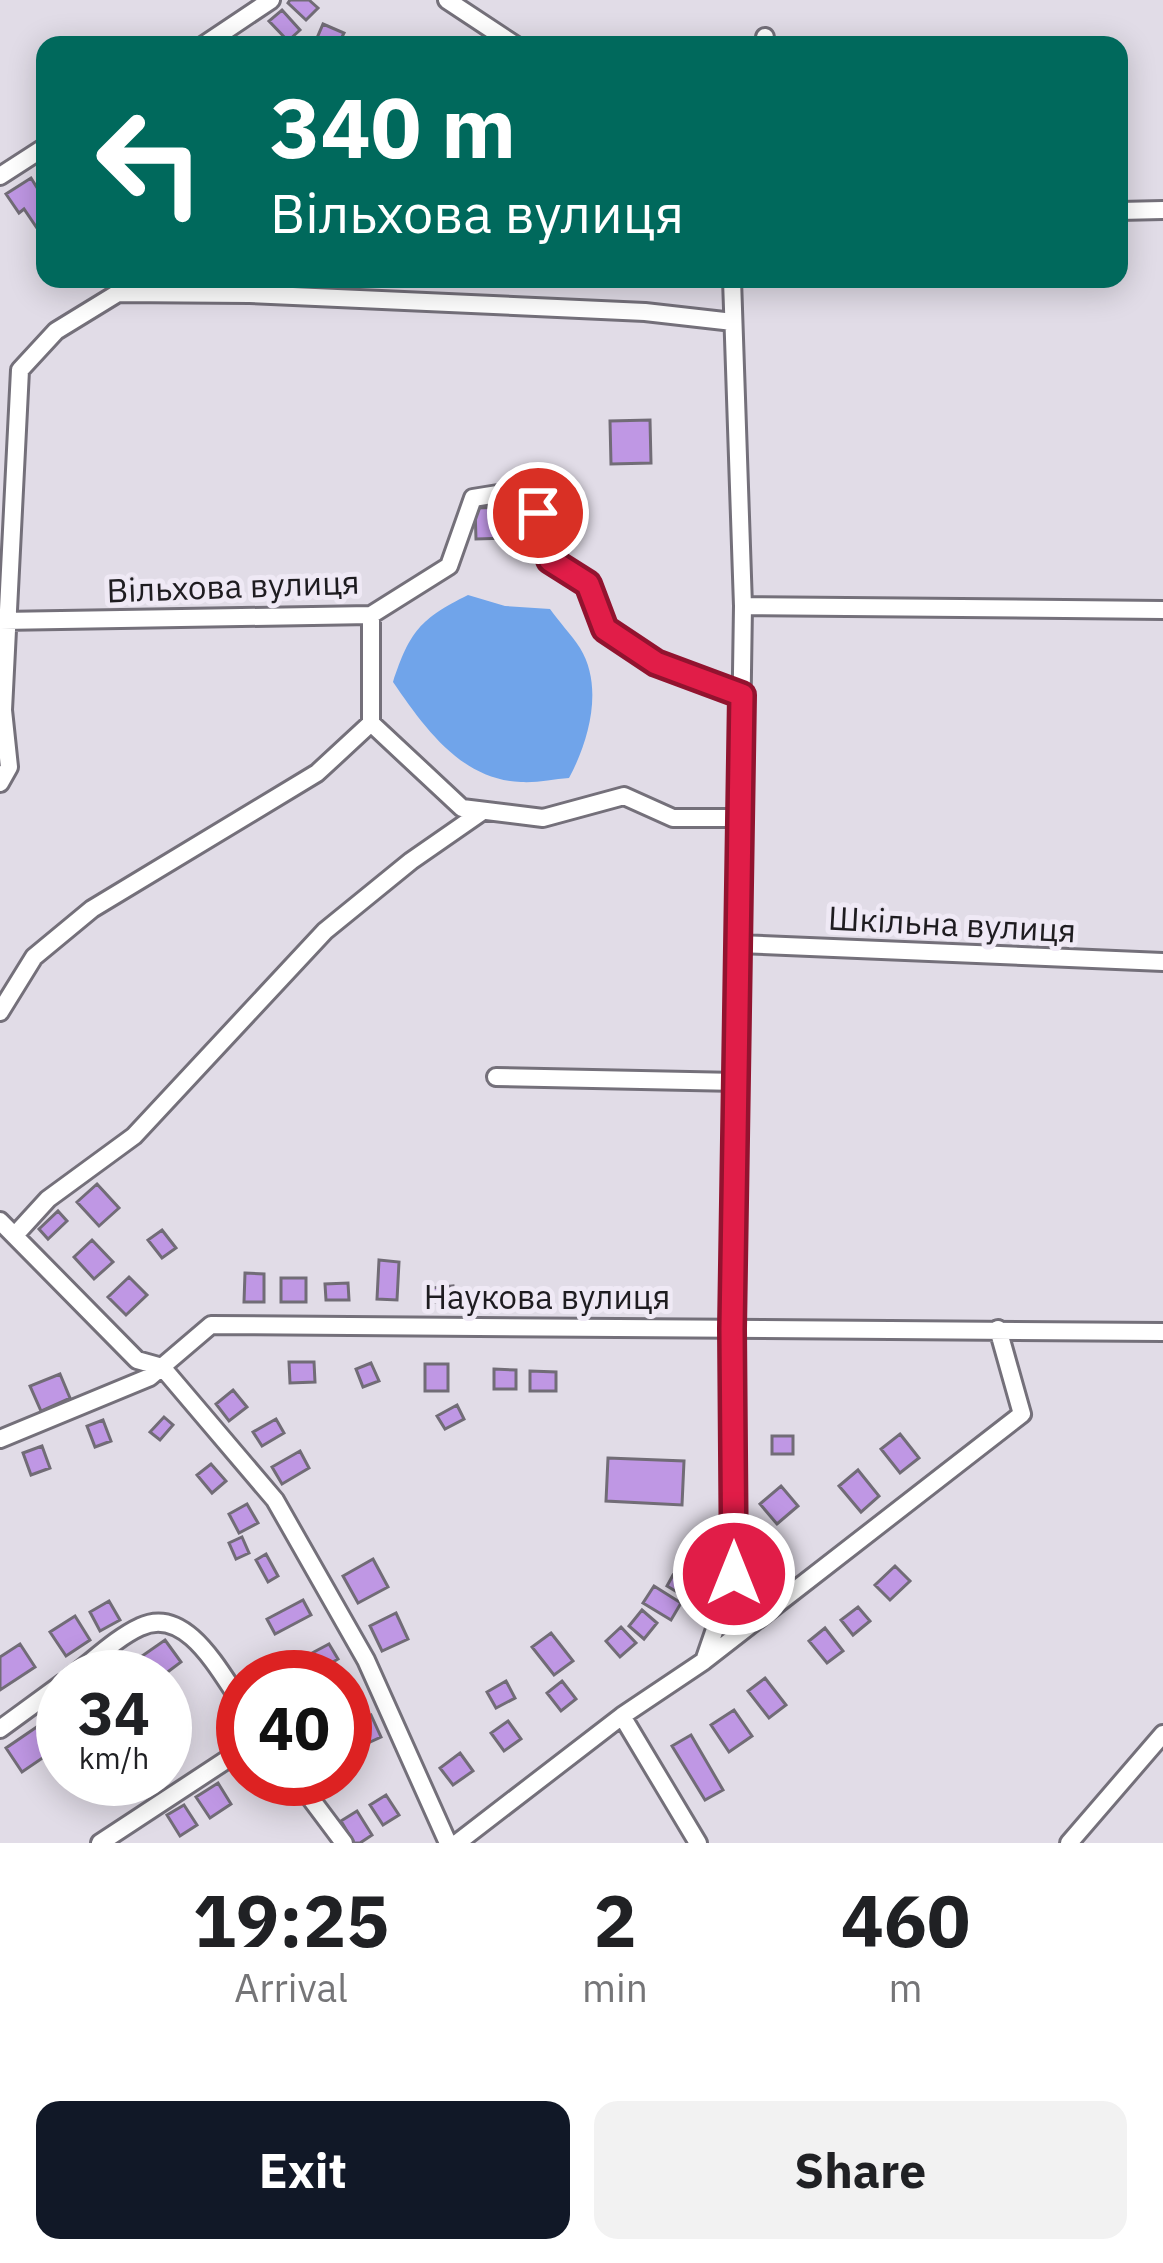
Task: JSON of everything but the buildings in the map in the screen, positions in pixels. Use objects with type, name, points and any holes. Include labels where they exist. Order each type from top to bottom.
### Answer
[{"type":"street","points":[[217,36],[271,0]]},
{"type":"street","points":[[447,0],[501,36]]},
{"type":"street","points":[[0,176],[36,153]]},
{"type":"street","points":[[1128,211],[1163,210]]},
{"type":"street","points":[[704,1661],[734,1574],[732,1329],[742,606],[732,288]]},
{"type":"street","points":[[0,783],[10,767],[3,710],[9,417],[20,370],[56,331],[118,293],[250,293],[645,312],[733,322]]},
{"type":"street","name":"Вільхова вулиця","points":[[4,622],[371,615],[448,566],[473,498],[504,493],[538,513],[550,560],[588,584],[605,629],[656,663],[742,695]]},
{"type":"street","points":[[742,606],[1163,610]]},
{"type":"street","points":[[371,615],[371,723],[462,808],[543,818],[624,796],[673,818],[740,818]]},
{"type":"street","points":[[0,1012],[34,957],[92,909],[317,773],[371,723]]},
{"type":"street","points":[[16,1234],[48,1199],[134,1136],[325,932],[411,861],[483,811]]},
{"type":"street","name":"Шкільна вулиця","points":[[739,944],[1163,962]]},
{"type":"street","points":[[496,1077],[738,1082]]},
{"type":"street","points":[[0,1222],[137,1360],[162,1367],[274,1500],[366,1660],[448,1843]]},
{"type":"street","name":"Наукова вулиця","points":[[0,1439],[150,1377],[211,1325],[1163,1332]]},
{"type":"street","points":[[457,1843],[622,1716],[704,1661],[1022,1414],[998,1328]]},
{"type":"street","points":[[108,1650],[140,1627],[158,1622],[179,1627],[216,1667]]},
{"type":"street","points":[[0,1730],[36,1703]]},
{"type":"street","points":[[622,1716],[698,1843]]},
{"type":"street","points":[[1069,1843],[1163,1734]]},
{"type":"street","points":[[100,1843],[216,1767]]},
{"type":"street","points":[[316,1806],[344,1843]]},
{"type":"water","points":[[468,595],[505,606],[550,609],[580,648],[591,680],[591,714],[569,778],[521,782],[480,772],[431,733],[393,682],[419,628]]},
{"type":"route","points":[[538,513],[550,560],[588,584],[605,629],[656,663],[742,695],[732,1329],[734,1574]]}]
